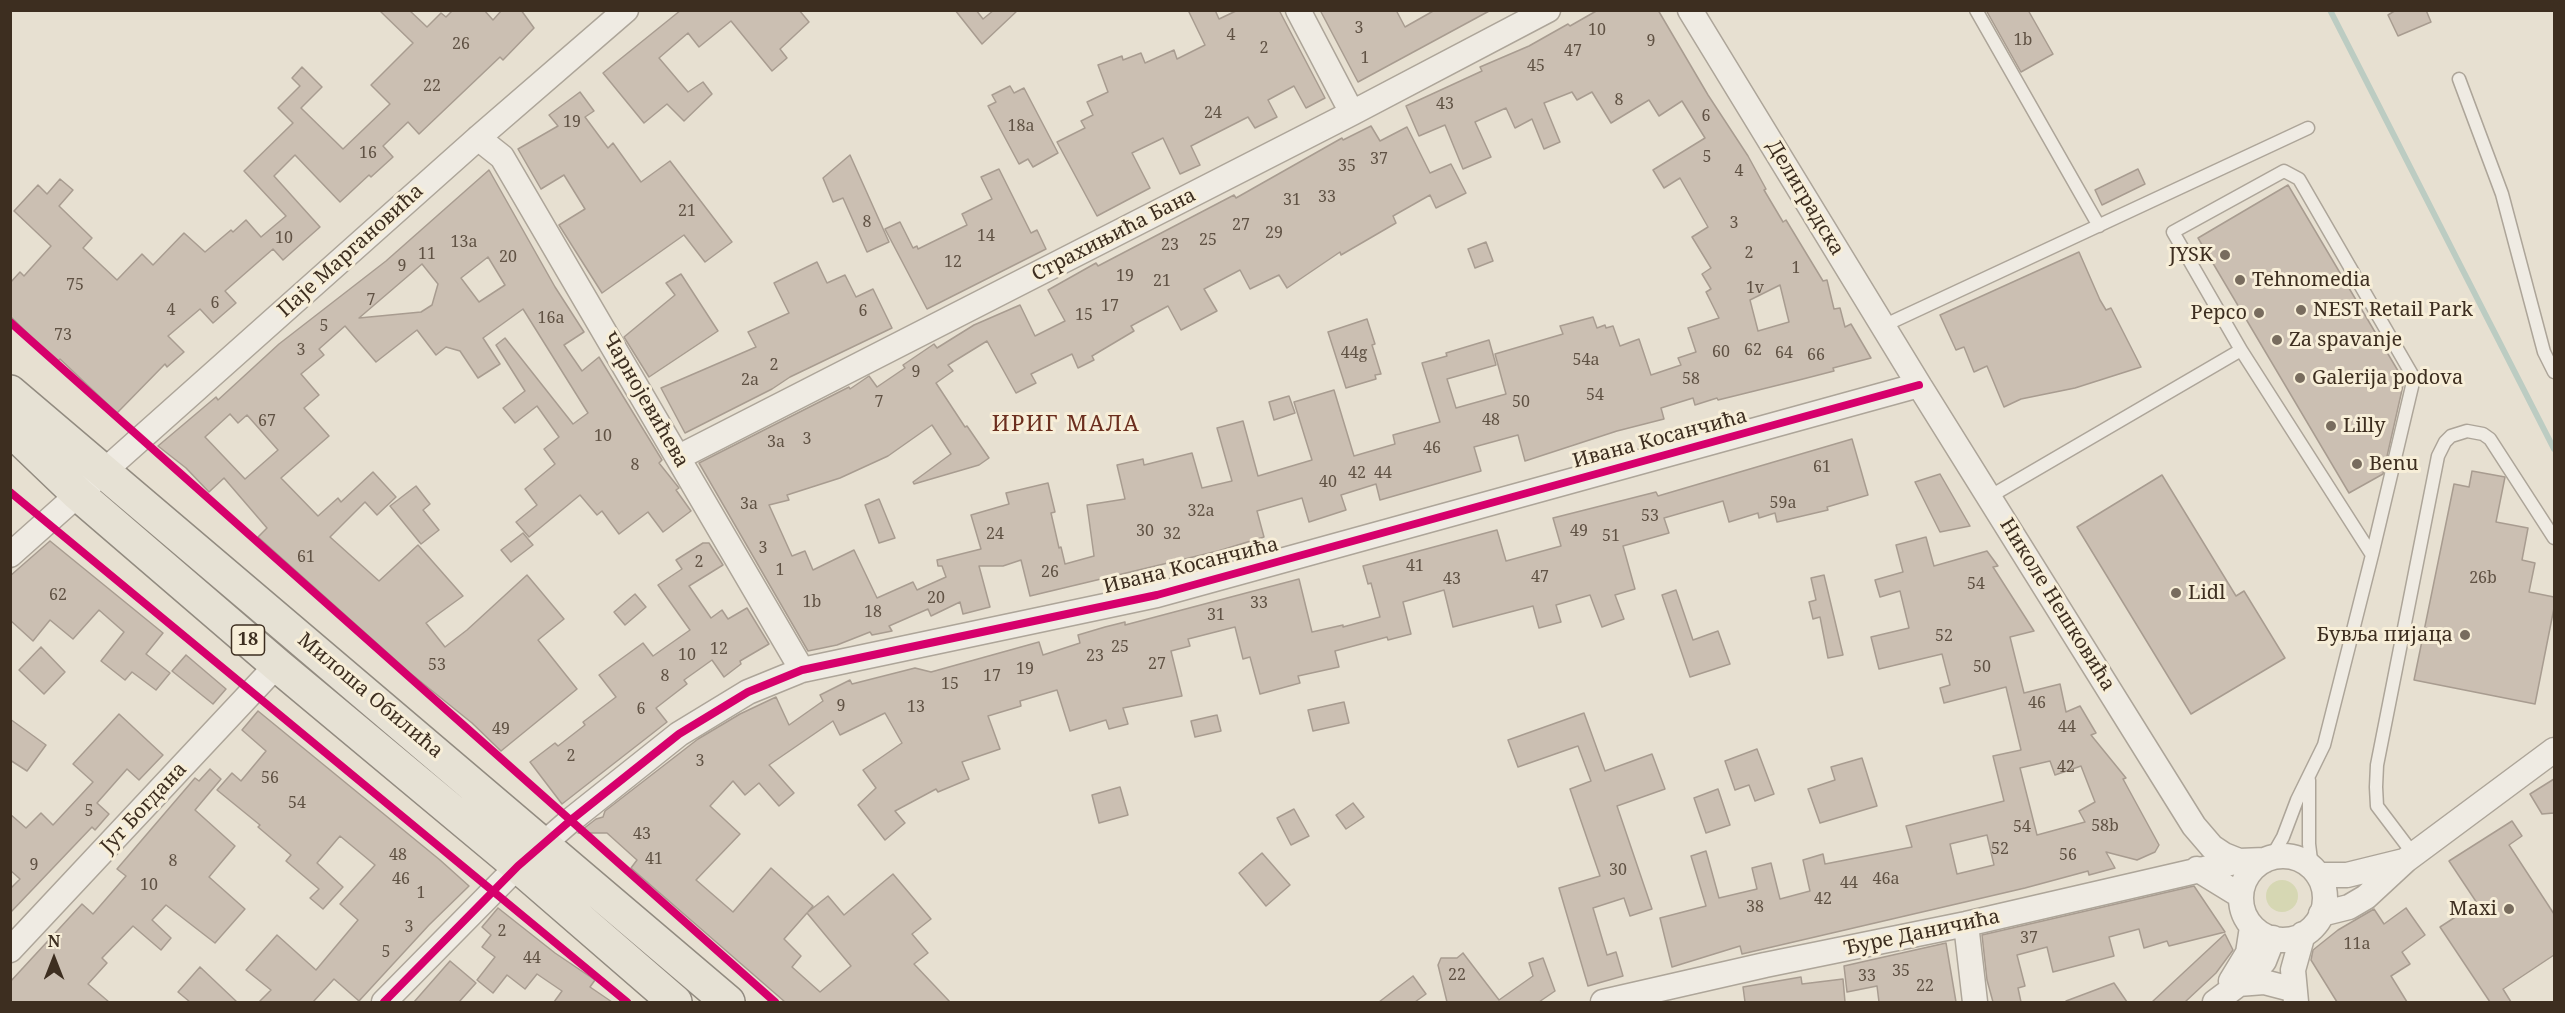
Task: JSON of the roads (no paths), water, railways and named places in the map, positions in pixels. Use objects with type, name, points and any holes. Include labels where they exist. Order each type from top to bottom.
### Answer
[{"type":"main road","name":"Милоша Обилића","points":[[10,392],[545,844],[728,1002]]},
{"type":"main road","name":"Милоша Обилића","points":[[10,429],[78,494],[277,665],[518,866],[675,1002]]},
{"type":"street","name":"Паје Маргановића","points":[[10,555],[478,138],[626,10]]},
{"type":"street","points":[[1298,10],[1352,113]]},
{"type":"street","name":"Страхињића Бана","points":[[679,457],[1352,113],[1548,10]]},
{"type":"street","name":"Делиградска","points":[[1690,10],[1919,385]]},
{"type":"street","name":"Чарнојевићева","points":[[478,138],[502,157],[802,670]]},
{"type":"street","name":"Николе Нешковића","points":[[1919,385],[2194,826],[2212,847],[2239,861],[2268,859]]},
{"type":"street","name":"Ивана Косанчића","points":[[384,1002],[518,866],[623,776],[728,701],[802,670],[1156,595],[1919,385]]},
{"type":"street","name":"Југ Богдана","points":[[10,950],[277,665]]},
{"type":"street","points":[[2321,914],[2349,907],[2366,897],[2410,858],[2554,750]]},
{"type":"street","name":"Николе Нешковића","points":[[2194,826],[2199,858],[2197,869]]},
{"type":"street","points":[[2303,934],[2293,970],[2296,1002],[2267,935],[2242,907],[2241,896],[2246,877],[2254,867],[2268,859],[2293,857],[2315,872],[2347,875],[2410,858]]},
{"type":"street","name":"Ђуре Даничића","points":[[1604,1002],[1765,965],[1966,924],[2239,861]]},
{"type":"street","points":[[2197,869],[2241,896]]},
{"type":"street","points":[[2267,935],[2285,939],[2303,934],[2317,922],[2321,914],[2324,894],[2315,872]]},
{"type":"street","points":[[1966,924],[1975,1002]]},
{"type":"street","points":[[2226,993],[2248,953],[2267,935]]},
{"type":"street","points":[[2226,993],[2264,982],[2288,988]]},
{"type":"lane","points":[[1976,10],[2099,226]]},
{"type":"lane","points":[[2459,79],[2502,194],[2544,352],[2554,372]]},
{"type":"lane","points":[[1883,326],[2308,128]]},
{"type":"lane","points":[[2268,859],[2283,837],[2324,745],[2372,555],[2414,378],[2299,179],[2284,171],[2173,232],[2241,350],[2372,555]]},
{"type":"lane","points":[[1989,497],[2241,350]]},
{"type":"lane","points":[[2410,858],[2378,806],[2376,787],[2378,765],[2438,456],[2445,442],[2451,436],[2467,431],[2483,434],[2490,439],[2554,538]]},
{"type":"lane","points":[[2309,776],[2309,844],[2315,872]]},
{"type":"waterway","points":[[2330,10],[2554,449]]},
{"type":"place","name":"JYSK","points":[[2225,255]]},
{"type":"place","name":"Tehnomedia","points":[[2240,280]]},
{"type":"place","name":"NEST Retail Park","points":[[2301,310]]},
{"type":"place","name":"Pepco","points":[[2259,313]]},
{"type":"place","name":"Za spavanje","points":[[2277,340]]},
{"type":"place","name":"Galerija podova","points":[[2300,378]]},
{"type":"place","name":"Lilly","points":[[2331,426]]},
{"type":"place","name":"Benu","points":[[2357,464]]},
{"type":"place","name":"Lidl","points":[[2176,593]]},
{"type":"place","name":"Бувља пијаца","points":[[2465,635]]},
{"type":"place","name":"Maxi","points":[[2509,909]]},
{"type":"district","name":"ИРИГ МАЛА","points":[[1066,425]]}]
